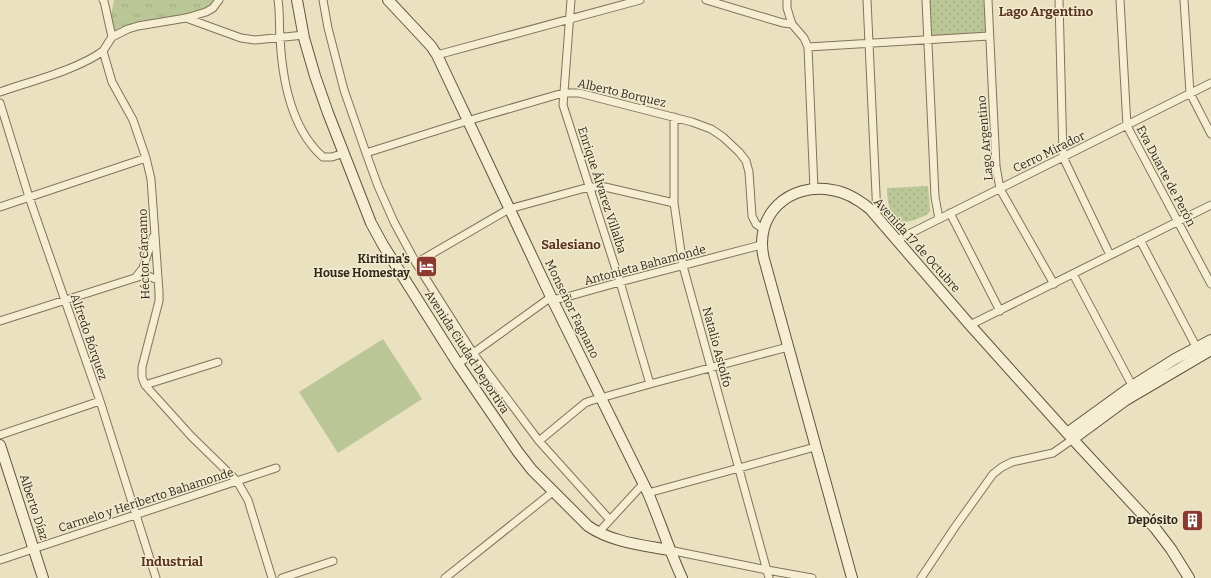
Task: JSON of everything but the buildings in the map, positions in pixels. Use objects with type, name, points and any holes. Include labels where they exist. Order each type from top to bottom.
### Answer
[{"type":"street","points":[[104,0],[112,37]]},
{"type":"street","points":[[0,92],[87,62],[103,51],[112,37],[138,26],[186,18],[206,12],[213,8],[219,0]]},
{"type":"street","points":[[278,0],[284,76],[292,108],[300,129],[316,151],[323,157],[332,157],[344,152]]},
{"type":"street","name":"Avenida Ciudad Deportiva","points":[[297,0],[304,35],[315,76],[374,229],[458,364],[532,470],[588,526],[598,533],[609,537],[669,550]]},
{"type":"street","name":"Avenida Ciudad Deportiva","points":[[323,0],[328,28],[344,90],[378,186],[391,216],[416,263],[473,353],[539,441],[610,520]]},
{"type":"street","name":"Monseñor Fagnano","points":[[388,0],[431,46],[437,55],[552,299],[645,488],[657,515],[669,550],[682,578]]},
{"type":"street","name":"Enrique Álvarez Villalba","points":[[571,0],[563,105],[620,282],[650,384]]},
{"type":"street","points":[[437,55],[640,0]]},
{"type":"street","points":[[706,0],[783,23],[792,24]]},
{"type":"street","points":[[787,0],[787,8],[792,24],[804,38],[808,47],[814,189]]},
{"type":"street","points":[[867,0],[877,216]]},
{"type":"street","points":[[926,0],[935,197],[939,219]]},
{"type":"street","name":"Lago Argentino","points":[[988,0],[996,166],[1000,189],[1054,284]]},
{"type":"street","points":[[1059,0],[1063,157],[1110,255]]},
{"type":"street","name":"Eva Duarte de Perón","points":[[1120,0],[1127,126],[1211,284]]},
{"type":"street","points":[[1184,0],[1190,93],[1211,134]]},
{"type":"street","points":[[186,18],[241,38],[255,40],[304,35]]},
{"type":"street","points":[[808,47],[989,36]]},
{"type":"street","name":"Héctor Cárcamo","points":[[103,51],[112,82],[133,120],[146,158],[151,179],[159,301],[142,367],[142,376],[145,385]]},
{"type":"street","name":"Cerro Mirador","points":[[897,240],[1211,83]]},
{"type":"street","name":"Alberto Borquez","points":[[366,152],[467,121],[563,94],[579,93],[698,123],[711,129],[729,142],[740,152],[748,167],[753,219],[756,224],[763,229]]},
{"type":"street","name":"Alfredo Bórquez","points":[[0,103],[29,196],[100,401],[156,578]]},
{"type":"street","name":"Natalio Astolfo","points":[[674,117],[674,203],[683,266],[769,578]]},
{"type":"street","points":[[0,207],[29,196],[146,158]]},
{"type":"street","points":[[416,263],[509,209],[589,187],[605,187],[674,203]]},
{"type":"street","name":"Avenida 17 de Octubre","points":[[852,578],[761,245],[763,229],[769,214],[780,203],[798,193],[814,189],[833,190],[846,194],[865,204],[877,216],[970,325],[1159,533],[1175,555],[1188,578]]},
{"type":"street","points":[[970,325],[1211,205]]},
{"type":"street","points":[[950,213],[1000,311]]},
{"type":"street","points":[[136,277],[143,268],[154,231]]},
{"type":"street","points":[[1140,240],[1199,352]]},
{"type":"street","name":"Antonieta Bahamonde","points":[[458,364],[542,303],[552,299],[563,298],[761,245]]},
{"type":"street","points":[[1073,274],[1134,390]]},
{"type":"street","points":[[0,321],[136,277],[148,276],[158,280]]},
{"type":"street","points":[[921,578],[954,526],[993,474],[1012,462],[1053,453],[1070,436],[1134,390],[1199,352],[1211,340]]},
{"type":"street","points":[[539,441],[585,403],[788,347]]},
{"type":"street","points":[[1199,352],[1211,350]]},
{"type":"street","points":[[218,362],[145,385],[191,436],[237,481],[248,500],[272,578]]},
{"type":"street","points":[[0,435],[100,401]]},
{"type":"street","name":"Alberto Díaz","points":[[0,445],[43,578]]},
{"type":"street","points":[[598,533],[645,488],[739,468],[816,447]]},
{"type":"street","name":"Carmelo y Heriberto Bahamonde","points":[[0,560],[276,468]]},
{"type":"street","points":[[445,578],[554,491]]},
{"type":"street","points":[[669,550],[812,578]]},
{"type":"street","points":[[282,578],[333,561]]},
{"type":"green space","points":[[114,0],[214,0],[206,7],[195,11],[182,15],[139,22],[114,31],[111,15]]},
{"type":"green space","points":[[929,0],[985,0],[986,34],[930,35]]},
{"type":"green space","points":[[928,186],[929,213],[909,222],[897,219],[890,209],[887,188]]},
{"type":"green space","points":[[383,339],[422,399],[338,453],[299,392]]},
{"type":"place","name":"Kiritina's House Homestay","points":[[426,266]]},
{"type":"place","name":"Depósito","points":[[1193,520]]},
{"type":"district","name":"Lago Argentino","points":[[1046,11]]},
{"type":"district","name":"Salesiano","points":[[571,244]]},
{"type":"district","name":"Industrial","points":[[172,561]]}]
